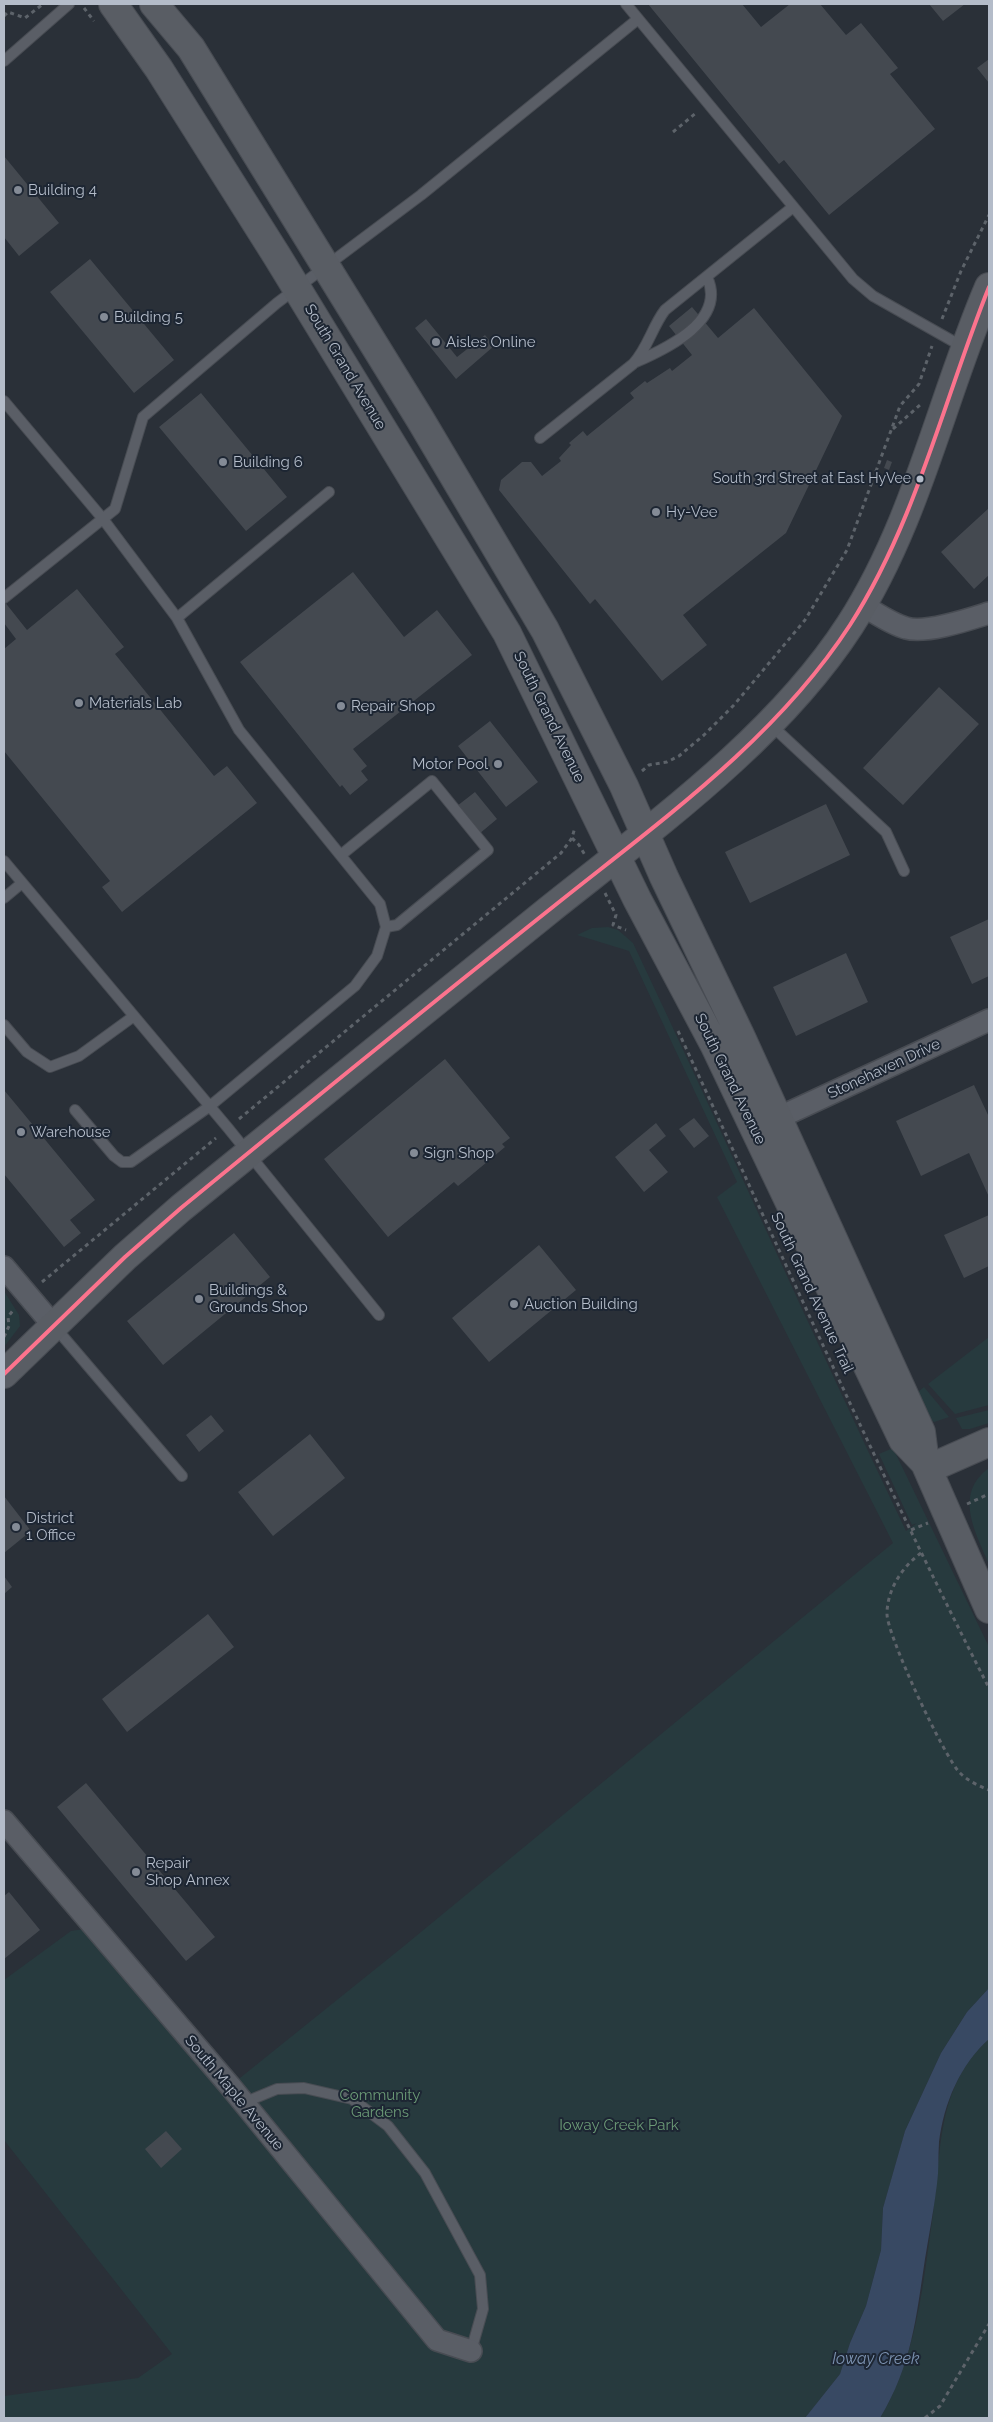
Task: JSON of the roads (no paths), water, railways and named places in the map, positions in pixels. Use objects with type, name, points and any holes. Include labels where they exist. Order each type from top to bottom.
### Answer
[{"type":"street","name":"South Grand Avenue","points":[[113,4],[159,69],[508,633],[616,856],[715,1046],[903,1440],[926,1466]]},
{"type":"street","name":"South Grand Avenue","points":[[154,4],[191,48],[420,419],[546,630],[624,786],[921,1432],[926,1466],[989,1609]]},
{"type":"street","points":[[4,1374],[125,1257],[248,1153],[716,773],[770,724],[799,692],[862,605],[904,522],[965,348],[989,287]]},
{"type":"street","points":[[862,605],[893,623],[907,628],[926,629],[989,612]]},
{"type":"street","name":"Stonehaven Drive","points":[[778,1118],[989,1020]]},
{"type":"street","points":[[4,1267],[53,1326]]},
{"type":"street","points":[[926,1466],[989,1442]]},
{"type":"street","name":"South Maple Avenue","points":[[4,1821],[243,2103],[437,2340],[471,2351]]},
{"type":"lane","points":[[4,60],[69,4]]},
{"type":"lane","points":[[626,4],[862,289],[965,348]]},
{"type":"lane","points":[[4,598],[115,509],[143,417],[296,288],[421,195],[638,19]]},
{"type":"lane","points":[[540,438],[633,364],[642,353],[654,326],[665,310],[794,208]]},
{"type":"lane","points":[[633,364],[668,348],[704,316],[711,303],[712,296],[712,289],[707,277]]},
{"type":"lane","points":[[4,401],[103,519],[177,618],[239,730],[380,904],[386,927],[377,956],[356,986],[210,1106],[131,1162],[122,1162],[114,1156],[75,1110]]},
{"type":"lane","points":[[177,618],[329,492]]},
{"type":"lane","points":[[770,724],[886,832],[904,872]]},
{"type":"lane","points":[[341,855],[432,781],[488,850],[397,925],[386,927]]},
{"type":"lane","points":[[4,861],[210,1106],[379,1315]]},
{"type":"lane","points":[[4,898],[22,883]]},
{"type":"lane","points":[[4,1024],[27,1052],[50,1067],[79,1056],[134,1016]]},
{"type":"lane","points":[[53,1326],[182,1476]]},
{"type":"lane","points":[[243,2103],[278,2089],[304,2088],[352,2099],[388,2126],[425,2174],[480,2275],[483,2309],[471,2351]]},
{"type":"water","name":"Ioway Creek","points":[[989,1988],[989,2039],[979,2049],[962,2073],[949,2099],[941,2127],[936,2193],[919,2301],[906,2360],[891,2398],[880,2418],[805,2418],[840,2374],[850,2343],[866,2306],[881,2250],[883,2208],[905,2131],[941,2053],[967,2012]]},
{"type":"place","name":"Building 4","points":[[18,190]]},
{"type":"place","name":"Building 5","points":[[104,317]]},
{"type":"place","name":"Aisles Online","points":[[436,342]]},
{"type":"place","name":"Building 6","points":[[223,462]]},
{"type":"place","name":"South 3rd Street at East HyVee","points":[[920,479]]},
{"type":"place","name":"Hy-Vee","points":[[656,512]]},
{"type":"place","name":"Materials Lab","points":[[79,703]]},
{"type":"place","name":"Repair Shop","points":[[341,706]]},
{"type":"place","name":"Motor Pool","points":[[498,764]]},
{"type":"place","name":"Warehouse","points":[[21,1132]]},
{"type":"place","name":"Sign Shop","points":[[414,1153]]},
{"type":"place","name":"Buildings & Grounds Shop","points":[[199,1299]]},
{"type":"place","name":"Auction Building","points":[[514,1304]]},
{"type":"place","name":"District 1 Office","points":[[16,1527]]},
{"type":"place","name":"Repair Shop Annex","points":[[136,1872]]},
{"type":"park label","name":"Community Gardens","points":[[380,2104]]},
{"type":"park label","name":"Ioway Creek Park","points":[[619,2125]]}]
